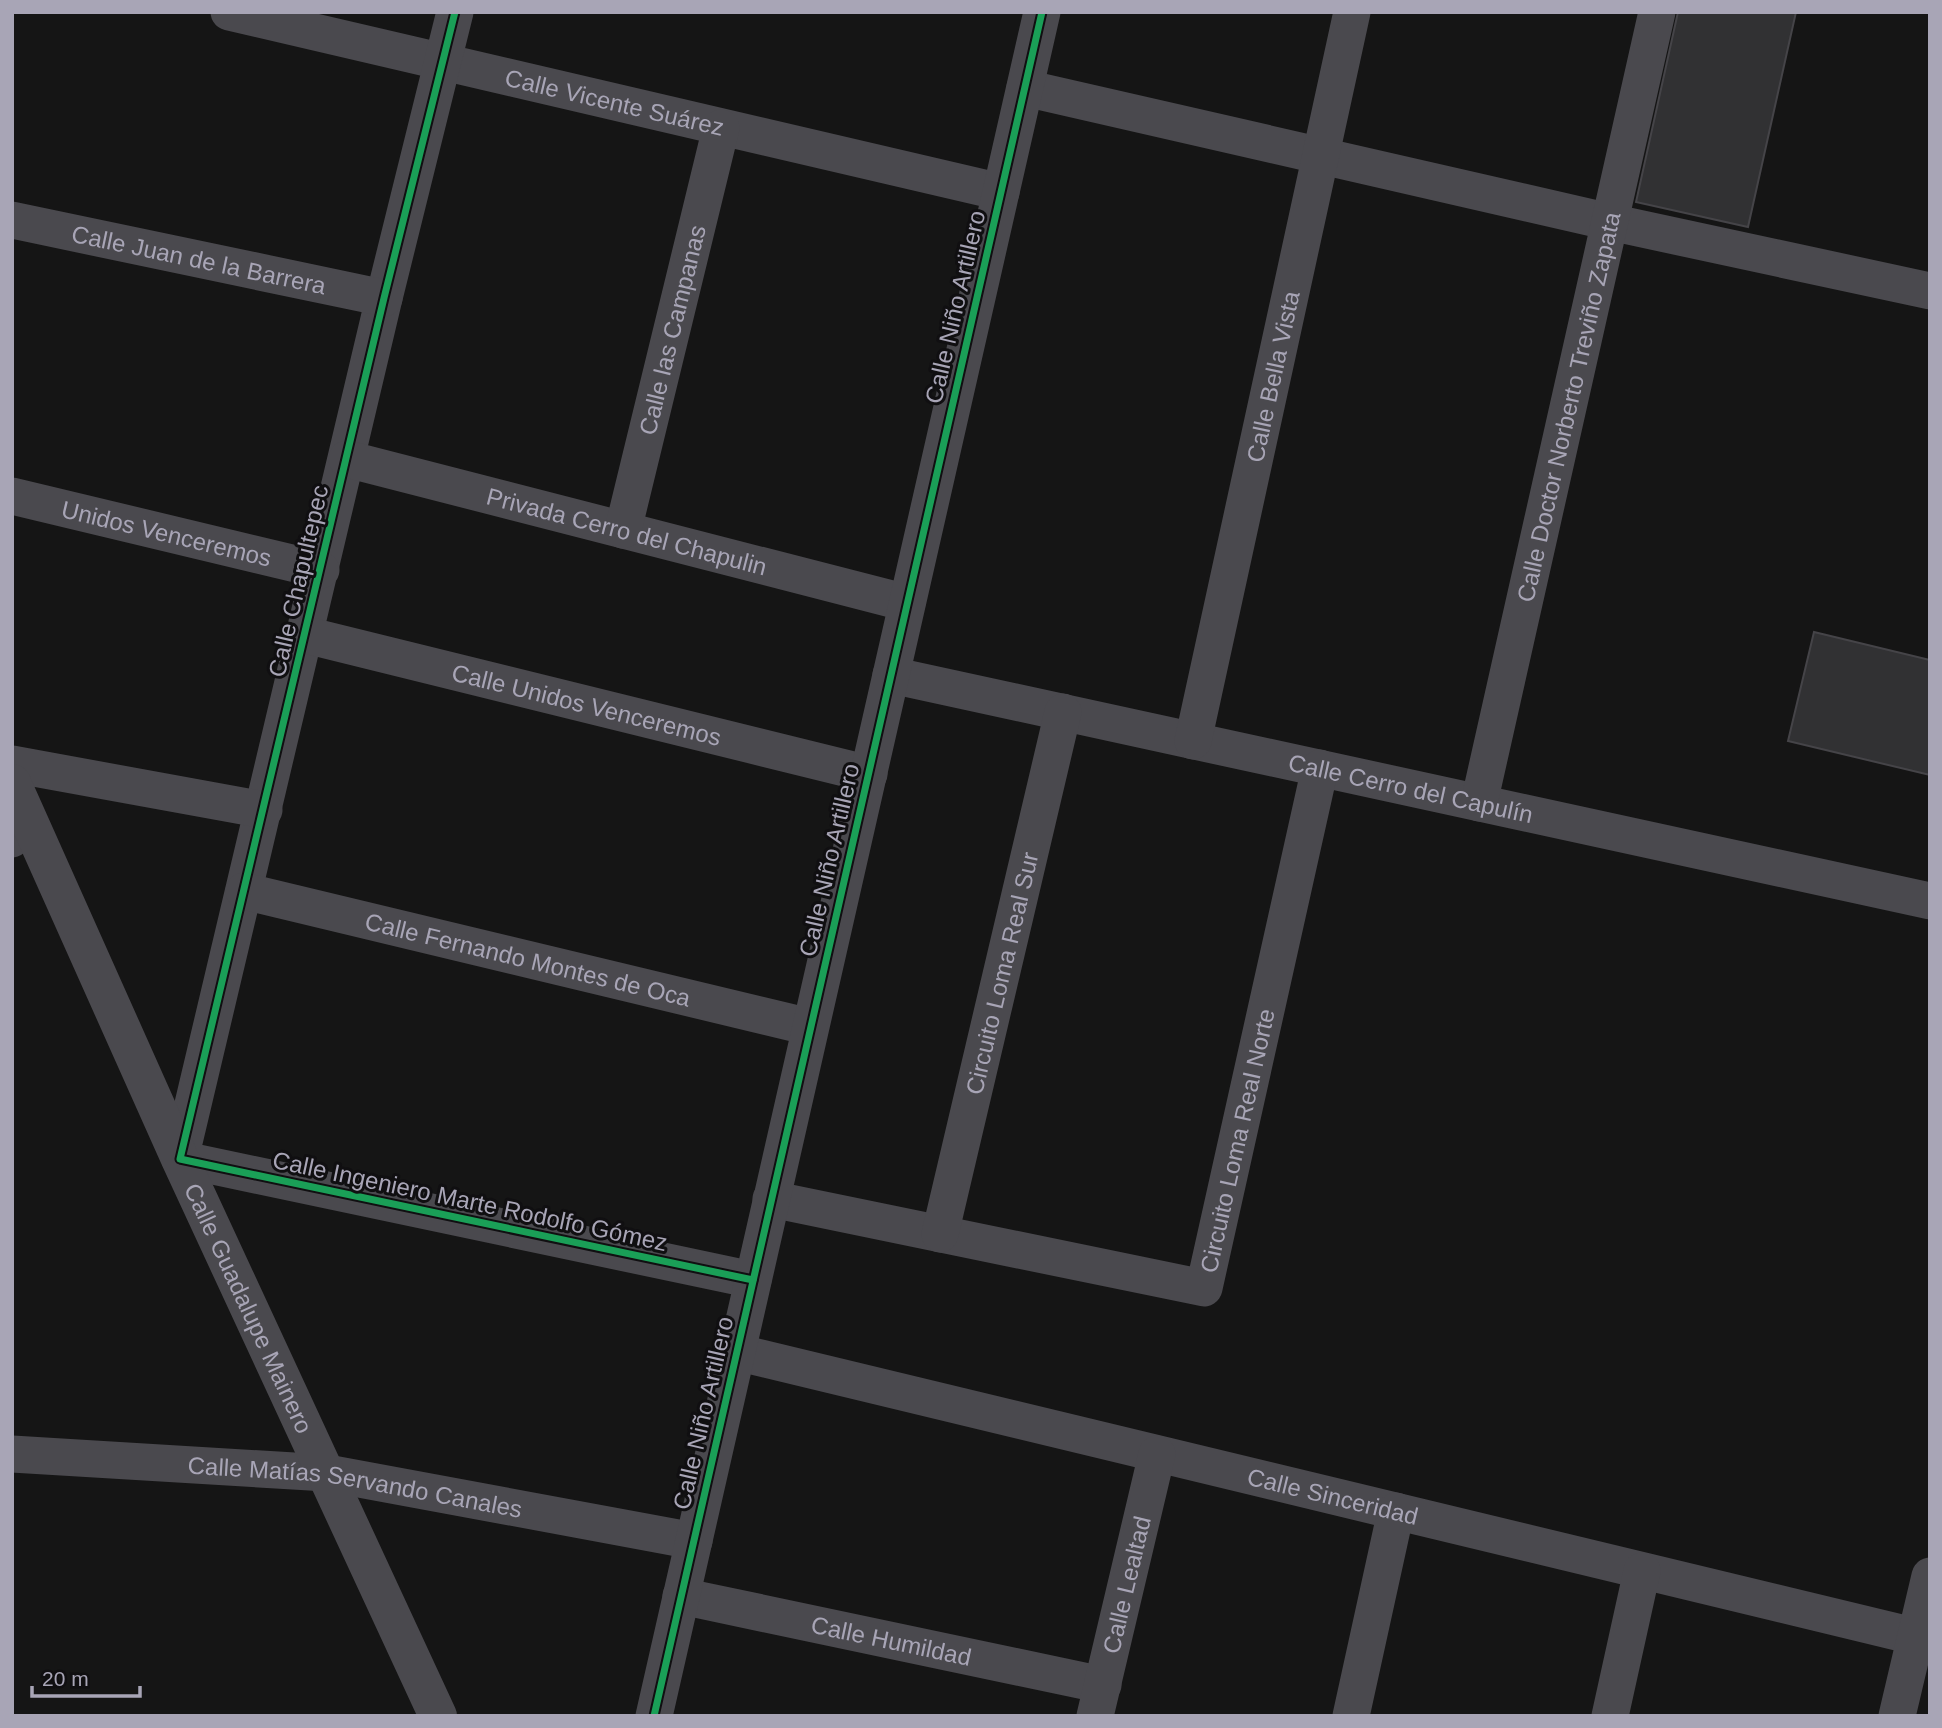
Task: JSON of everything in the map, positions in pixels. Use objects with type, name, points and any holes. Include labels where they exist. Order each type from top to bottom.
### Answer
[{"type":"street","name":"Calle Vicente Suárez","points":[[229,12],[1001,192]]},
{"type":"street","name":"Calle Chapultepec","points":[[180,1159],[384,298],[455,12]]},
{"type":"street","name":"Calle Niño Artillero","points":[[654,1716],[1042,12]]},
{"type":"street","name":"Calle Bella Vista","points":[[1193,741],[1352,12]]},
{"type":"street","name":"Calle Doctor Norberto Treviño Zapata","points":[[1479,803],[1657,12]]},
{"type":"street","points":[[1025,88],[1610,222],[1930,290]]},
{"type":"street","name":"Calle las Campanas","points":[[623,530],[721,128]]},
{"type":"street","name":"Calle Juan de la Barrera","points":[[12,220],[384,298]]},
{"type":"street","name":"Privada Cerro del Chapulin","points":[[347,459],[907,603]]},
{"type":"street","name":"Unidos Venceremos","points":[[12,496],[321,570]]},
{"type":"street","name":"Calle Unidos Venceremos","points":[[306,635],[869,774]]},
{"type":"street","name":"Calle Cerro del Capulín","points":[[891,675],[1930,901]]},
{"type":"street","name":"Circuito Loma Real Sur","points":[[940,1234],[1063,712]]},
{"type":"street","name":"Circuito Loma Real Norte","points":[[771,1199],[1204,1288],[1320,768]]},
{"type":"street","points":[[12,839],[13,779],[264,810]]},
{"type":"street","name":"Calle Guadalupe Mainero","points":[[13,779],[180,1159],[438,1716]]},
{"type":"street","name":"Calle Fernando Montes de Oca","points":[[244,891],[810,1027]]},
{"type":"street","name":"Calle Ingeniero Marte Rodolfo Gómez","points":[[180,1159],[753,1280]]},
{"type":"street","name":"Calle Sinceridad","points":[[736,1352],[1923,1639]]},
{"type":"street","name":"Calle Matías Servando Canales","points":[[12,1454],[327,1473],[694,1541]]},
{"type":"street","name":"Calle Lealtad","points":[[1099,1700],[1157,1454]]},
{"type":"street","points":[[1351,1716],[1396,1511]]},
{"type":"street","points":[[1610,1716],[1642,1571]]},
{"type":"street","points":[[1897,1716],[1923,1639],[1930,1576]]},
{"type":"street","name":"Calle Humildad","points":[[681,1597],[1099,1700]]},
{"type":"building","points":[[1678,12],[1796,12],[1748,227],[1636,202]]},
{"type":"building","points":[[1814,632],[1930,660],[1930,775],[1788,741]]},
{"type":"cycle path","points":[[455,12],[384,298],[180,1159],[753,1280]]},
{"type":"cycle path","points":[[654,1716],[1042,12]]}]
